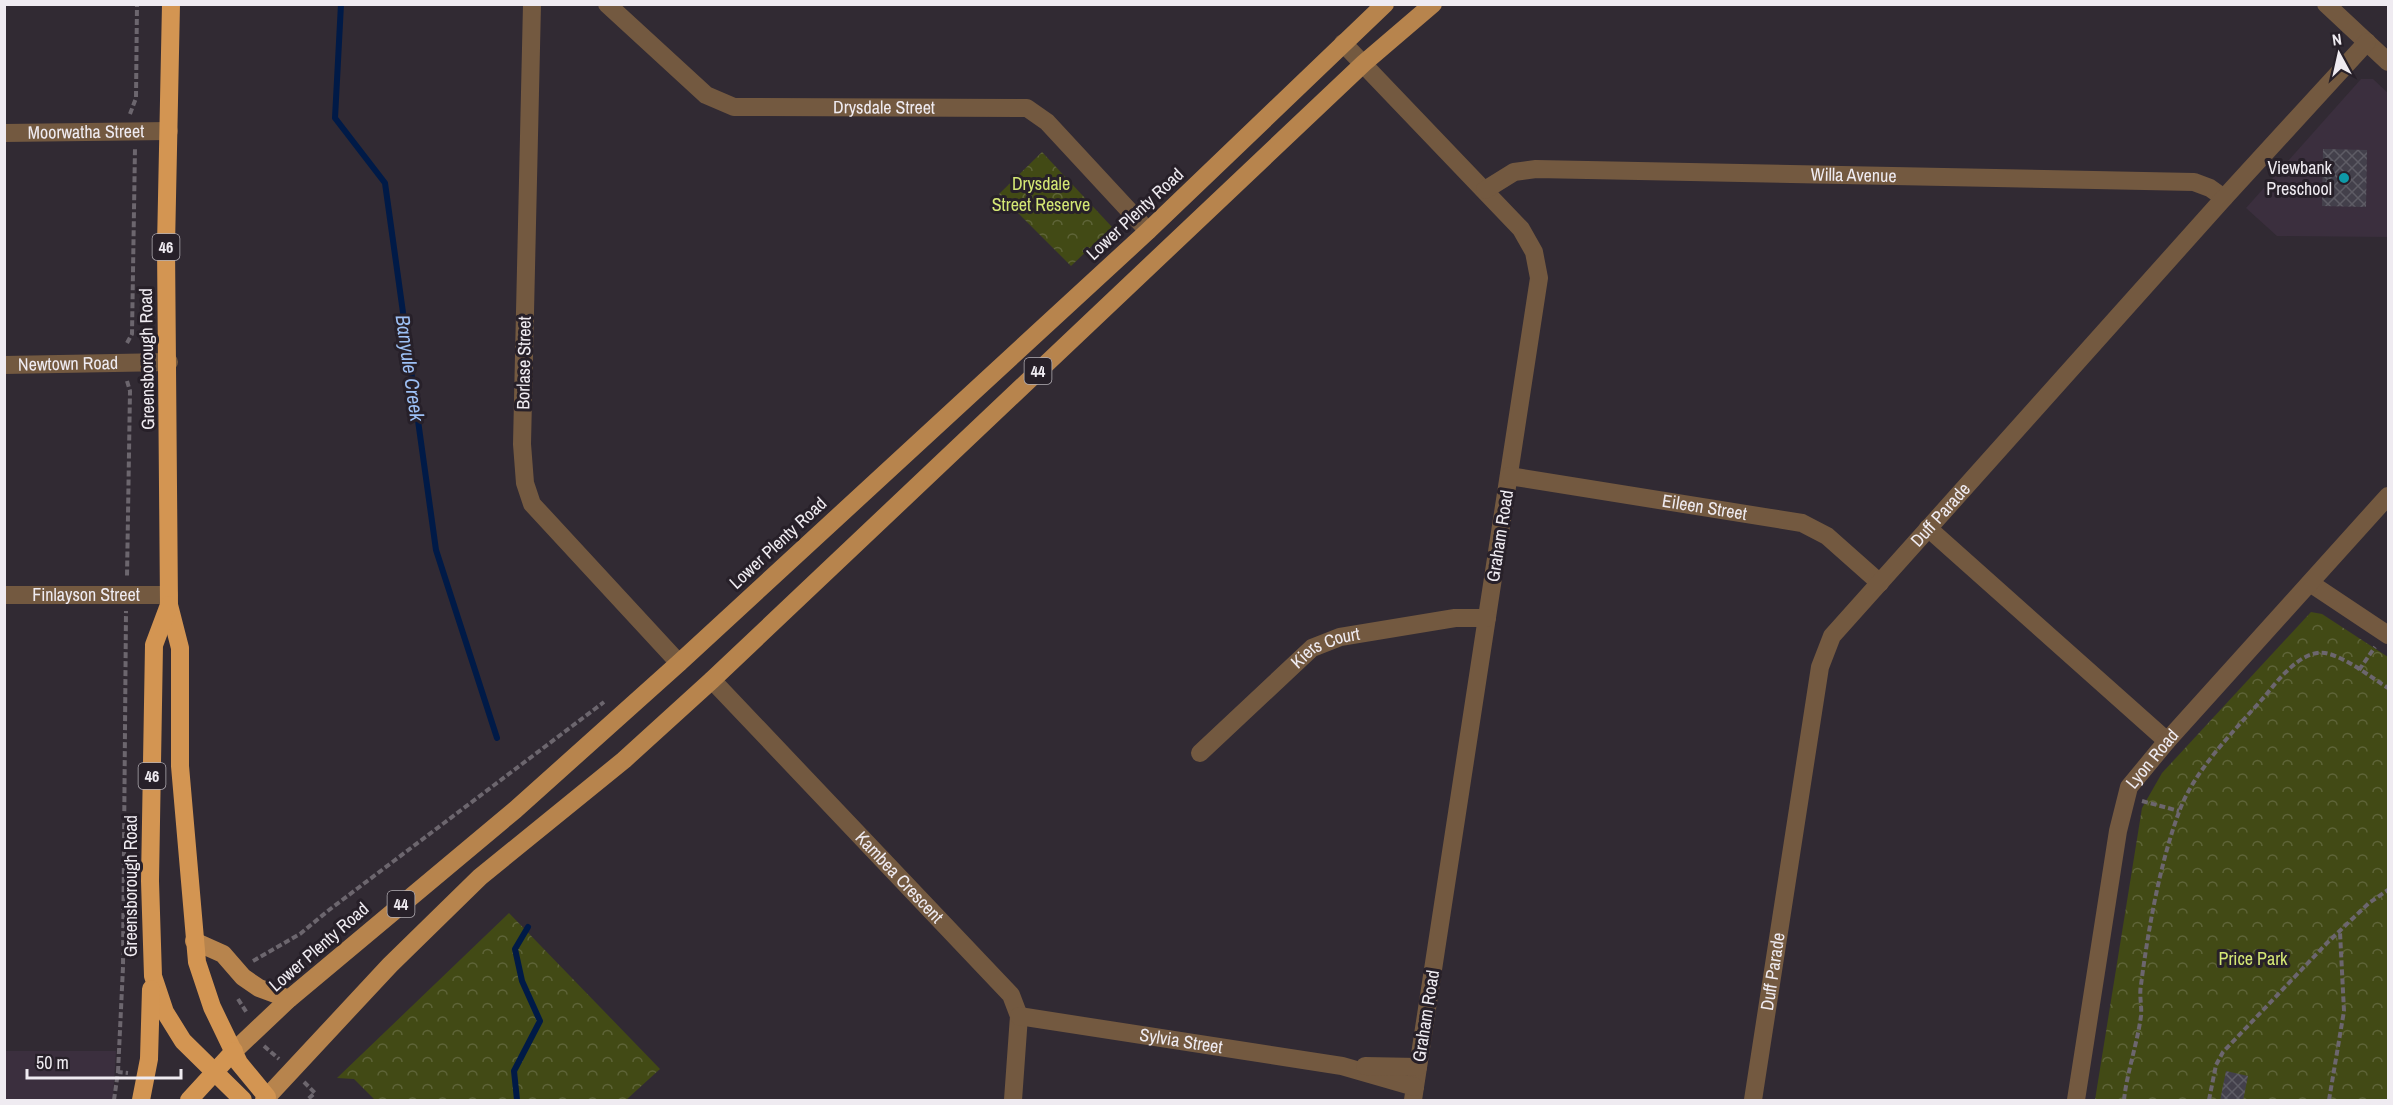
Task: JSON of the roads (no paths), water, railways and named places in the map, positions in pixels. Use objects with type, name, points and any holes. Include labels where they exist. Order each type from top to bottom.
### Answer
[{"type":"highway","name":"Greensborough Road","points":[[171,4],[166,246],[169,362],[169,600],[180,648],[180,766],[194,941],[204,985],[239,1063],[265,1099]]},
{"type":"highway","name":"Greensborough Road","points":[[169,600],[154,645],[152,949],[155,984],[165,1012],[183,1041],[243,1101]]},
{"type":"highway","name":"46","points":[[141,1101],[149,1059],[152,949]]},
{"type":"highway","name":"Lower Plenty Road","points":[[189,1101],[234,1051]]},
{"type":"main road","name":"Lower Plenty Road","points":[[234,1051],[289,999],[515,810],[679,663],[1148,231],[1385,4]]},
{"type":"main road","name":"44","points":[[265,1099],[390,965],[480,877],[624,760],[712,680],[1364,63],[1433,4]]},
{"type":"main road","points":[[194,941],[223,954],[243,977],[259,988],[289,999]]},
{"type":"street","name":"Borlase Street","points":[[532,4],[522,432],[525,483],[532,504],[679,663]]},
{"type":"street","name":"Drysdale Street","points":[[607,4],[706,95],[720,103],[734,106],[1026,108],[1047,122],[1148,231]]},
{"type":"street","points":[[2326,4],[2388,62]]},
{"type":"street","name":"Duff Parade","points":[[1753,1101],[1823,655],[1833,636],[2224,198],[2367,42]]},
{"type":"street","name":"Graham Road","points":[[1343,44],[1364,63],[1485,190],[1528,240],[1534,252],[1539,278],[1414,1094]]},
{"type":"street","name":"Moorwatha Street","points":[[4,133],[169,131]]},
{"type":"street","name":"Willa Avenue","points":[[1485,190],[1514,172],[1536,170],[2194,182],[2210,188],[2224,198]]},
{"type":"street","name":"Newtown Road","points":[[4,365],[169,362]]},
{"type":"street","name":"Eileen Street","points":[[1509,476],[1802,524],[1827,536],[1880,583]]},
{"type":"street","name":"Lyon Road","points":[[2076,1101],[2123,806],[2134,779],[2388,496]]},
{"type":"street","points":[[1928,528],[2167,741]]},
{"type":"street","points":[[2310,583],[2382,640]]},
{"type":"street","name":"Finlayson Street","points":[[4,595],[127,595],[169,600]]},
{"type":"street","name":"Kiers Court","points":[[1200,753],[1312,648],[1340,637],[1455,618],[1487,618]]},
{"type":"street","name":"Kambea Crescent","points":[[712,680],[1002,984],[1016,1005],[1019,1016]]},
{"type":"street","points":[[1012,1101],[1019,1016]]},
{"type":"street","name":"Sylvia Street","points":[[1019,1016],[1342,1066],[1418,1067]]},
{"type":"street","name":"Sylvia Street","points":[[1342,1066],[1414,1094]]},
{"type":"waterway","name":"Banyule Creek","points":[[341,4],[335,118],[385,183],[436,550],[497,738]]},
{"type":"waterway","name":"Banyule Creek","points":[[517,1100],[514,1071],[540,1021],[522,981],[515,949],[528,927]]},
{"type":"place","name":"Viewbank Preschool","points":[[2344,178]]},
{"type":"park label","name":"Drysdale Street Reserve","points":[[1041,194]]},
{"type":"park label","name":"Price Park","points":[[2253,959]]}]
